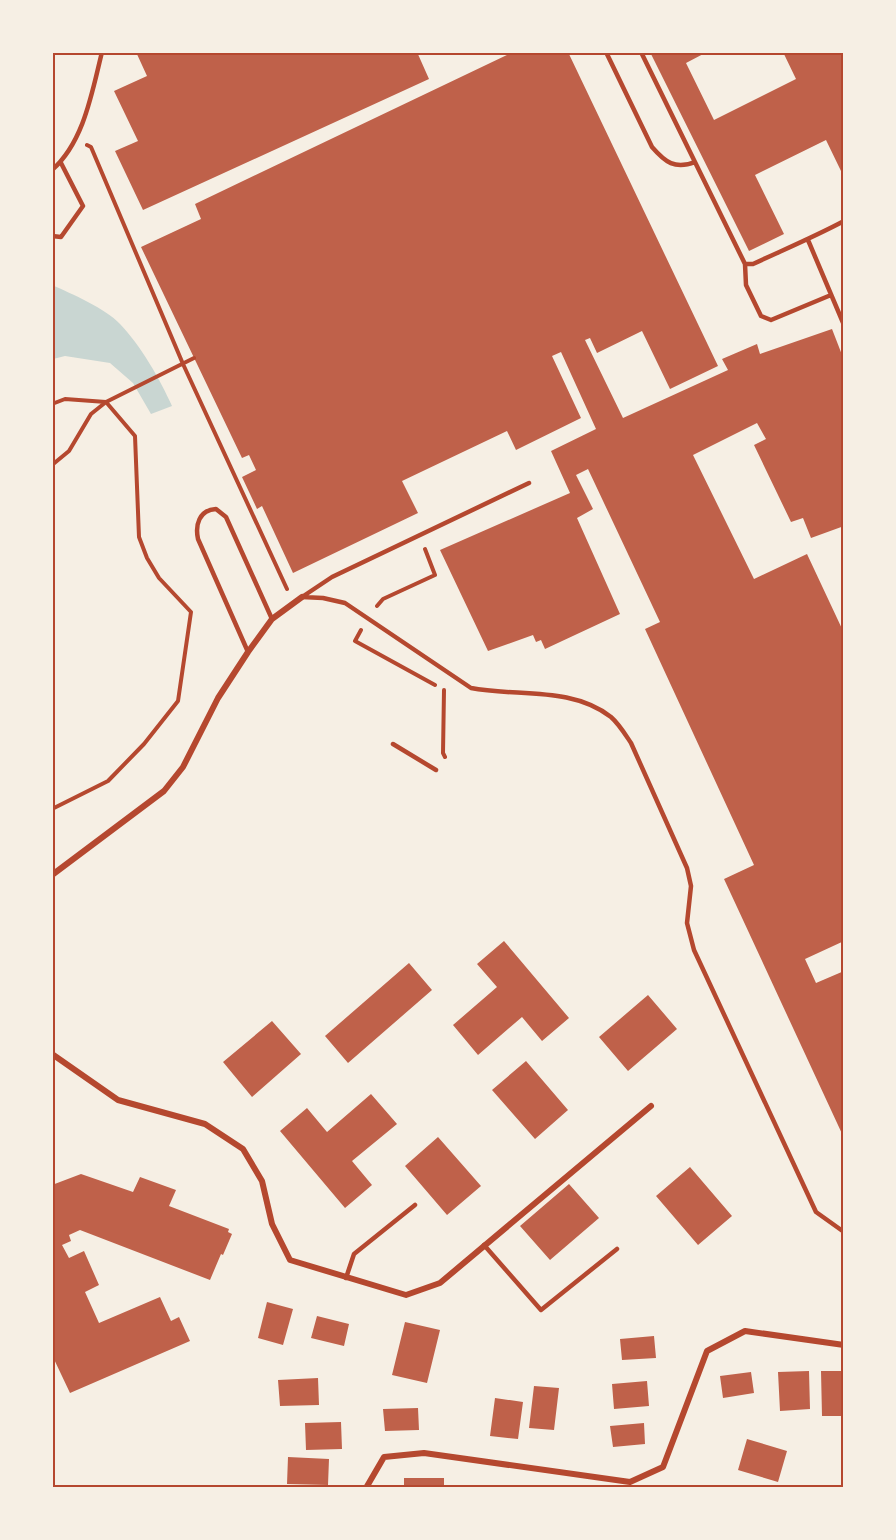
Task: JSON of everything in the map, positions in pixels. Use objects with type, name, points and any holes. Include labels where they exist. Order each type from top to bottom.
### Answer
[{"type":"street","points":[[52,875],[164,791],[183,767],[218,698],[248,652],[272,619],[302,597]]},
{"type":"street","points":[[52,1054],[118,1100],[205,1125],[243,1149],[262,1181],[272,1224],[290,1260],[406,1295],[440,1283],[651,1106]]},
{"type":"street","points":[[366,1488],[384,1456],[424,1453],[630,1482],[663,1467],[707,1351],[745,1332],[843,1345]]},
{"type":"lane","points":[[52,170],[61,163],[76,139],[88,106],[102,52]]},
{"type":"lane","points":[[606,52],[652,147],[671,164],[684,166],[695,162]]},
{"type":"lane","points":[[641,52],[745,264],[746,285],[761,316],[771,320],[831,295]]},
{"type":"lane","points":[[52,236],[61,237],[83,206],[61,163]]},
{"type":"lane","points":[[745,264],[753,264],[808,240],[843,221]]},
{"type":"lane","points":[[808,240],[843,325]]},
{"type":"lane","points":[[302,597],[332,577],[529,483]]},
{"type":"lane","points":[[248,652],[198,540],[196,525],[199,518],[209,509],[216,509],[226,518],[272,619]]},
{"type":"lane","points":[[302,597],[323,598],[345,603],[471,688],[492,692],[568,697],[590,704],[620,726],[631,743],[687,868],[691,886],[687,923],[694,950],[816,1212],[843,1232]]},
{"type":"lane","points":[[393,744],[436,770]]},
{"type":"lane","points":[[346,1278],[354,1254],[414,1205]]},
{"type":"lane","points":[[484,1245],[541,1310],[617,1249]]},
{"type":"path","points":[[76,139],[91,147],[183,364],[294,603]]},
{"type":"path","points":[[52,465],[69,451],[91,414],[106,402],[194,358]]},
{"type":"path","points":[[52,404],[65,399],[106,402],[135,436],[139,537],[147,558],[159,578],[191,612],[178,701],[144,744],[108,781],[52,809]]},
{"type":"shaded area","points":[[52,285],[97,307],[120,324],[149,363],[172,406],[151,414],[133,383],[110,363],[65,356],[53,359]]},
{"type":"building","points":[[136,52],[417,52],[429,79],[143,210],[115,151],[138,141],[114,91],[147,76]]},
{"type":"building","points":[[509,52],[568,52],[718,366],[670,389],[642,331],[597,353],[590,338],[585,340],[623,418],[728,370],[722,359],[757,344],[760,354],[832,329],[844,360],[844,526],[811,538],[803,518],[791,522],[754,445],[766,439],[757,423],[693,455],[754,579],[807,554],[844,633],[844,941],[805,959],[816,983],[844,971],[844,1138],[724,879],[754,865],[645,629],[660,622],[588,469],[576,475],[593,509],[577,518],[620,614],[545,649],[541,640],[536,642],[533,635],[488,651],[440,550],[570,493],[551,451],[596,429],[561,352],[552,356],[581,418],[516,450],[507,431],[402,481],[418,513],[293,573],[262,506],[257,509],[242,477],[256,470],[249,455],[242,458],[141,247],[201,219],[195,204],[509,54]]},
{"type":"building","points":[[650,52],[707,52],[686,63],[714,120],[796,79],[783,52],[844,52],[844,170],[841,171],[826,140],[755,175],[784,234],[749,251]]},
{"type":"building","points":[[504,941],[569,1018],[542,1041],[522,1017],[478,1055],[453,1025],[497,987],[477,964]]},
{"type":"building","points":[[409,963],[432,990],[348,1063],[325,1036]]},
{"type":"building","points":[[648,995],[677,1029],[628,1071],[599,1037]]},
{"type":"building","points":[[272,1021],[301,1054],[252,1097],[223,1062]]},
{"type":"building","points":[[526,1061],[568,1110],[535,1139],[492,1090]]},
{"type":"building","points":[[371,1094],[397,1124],[352,1161],[372,1185],[345,1208],[280,1131],[307,1108],[327,1132]]},
{"type":"building","points":[[438,1137],[481,1186],[447,1215],[405,1166]]},
{"type":"building","points":[[690,1167],[732,1216],[698,1245],[656,1196]]},
{"type":"building","points":[[81,1174],[133,1192],[140,1177],[176,1190],[169,1206],[229,1229],[228,1232],[232,1234],[210,1280],[80,1230],[69,1235],[71,1241],[62,1245],[69,1258],[84,1251],[99,1285],[85,1292],[99,1323],[160,1297],[171,1321],[179,1317],[190,1341],[70,1393],[52,1355],[52,1185]]},
{"type":"building","points":[[569,1184],[599,1218],[550,1260],[520,1226]]},
{"type":"building","points":[[267,1302],[293,1309],[283,1345],[258,1338]]},
{"type":"building","points":[[317,1316],[349,1324],[344,1346],[311,1338]]},
{"type":"building","points":[[405,1322],[440,1330],[427,1383],[392,1375]]},
{"type":"building","points":[[654,1336],[656,1358],[622,1360],[620,1339]]},
{"type":"building","points":[[809,1371],[810,1409],[780,1411],[778,1372]]},
{"type":"building","points":[[821,1371],[844,1371],[844,1416],[822,1416]]},
{"type":"building","points":[[751,1372],[754,1393],[723,1398],[720,1376]]},
{"type":"building","points":[[318,1378],[319,1405],[280,1406],[278,1380]]},
{"type":"building","points":[[647,1381],[649,1406],[614,1409],[612,1384]]},
{"type":"building","points":[[534,1386],[559,1388],[554,1430],[529,1428]]},
{"type":"building","points":[[495,1398],[523,1402],[518,1439],[490,1436]]},
{"type":"building","points":[[418,1408],[419,1430],[385,1431],[383,1409]]},
{"type":"building","points":[[341,1422],[342,1449],[306,1450],[305,1423]]},
{"type":"building","points":[[644,1423],[645,1444],[613,1447],[610,1426]]},
{"type":"building","points":[[747,1439],[787,1451],[778,1482],[738,1470]]},
{"type":"building","points":[[288,1457],[329,1459],[328,1485],[287,1484]]},
{"type":"building","points":[[404,1478],[444,1478],[444,1488],[404,1488]]}]
